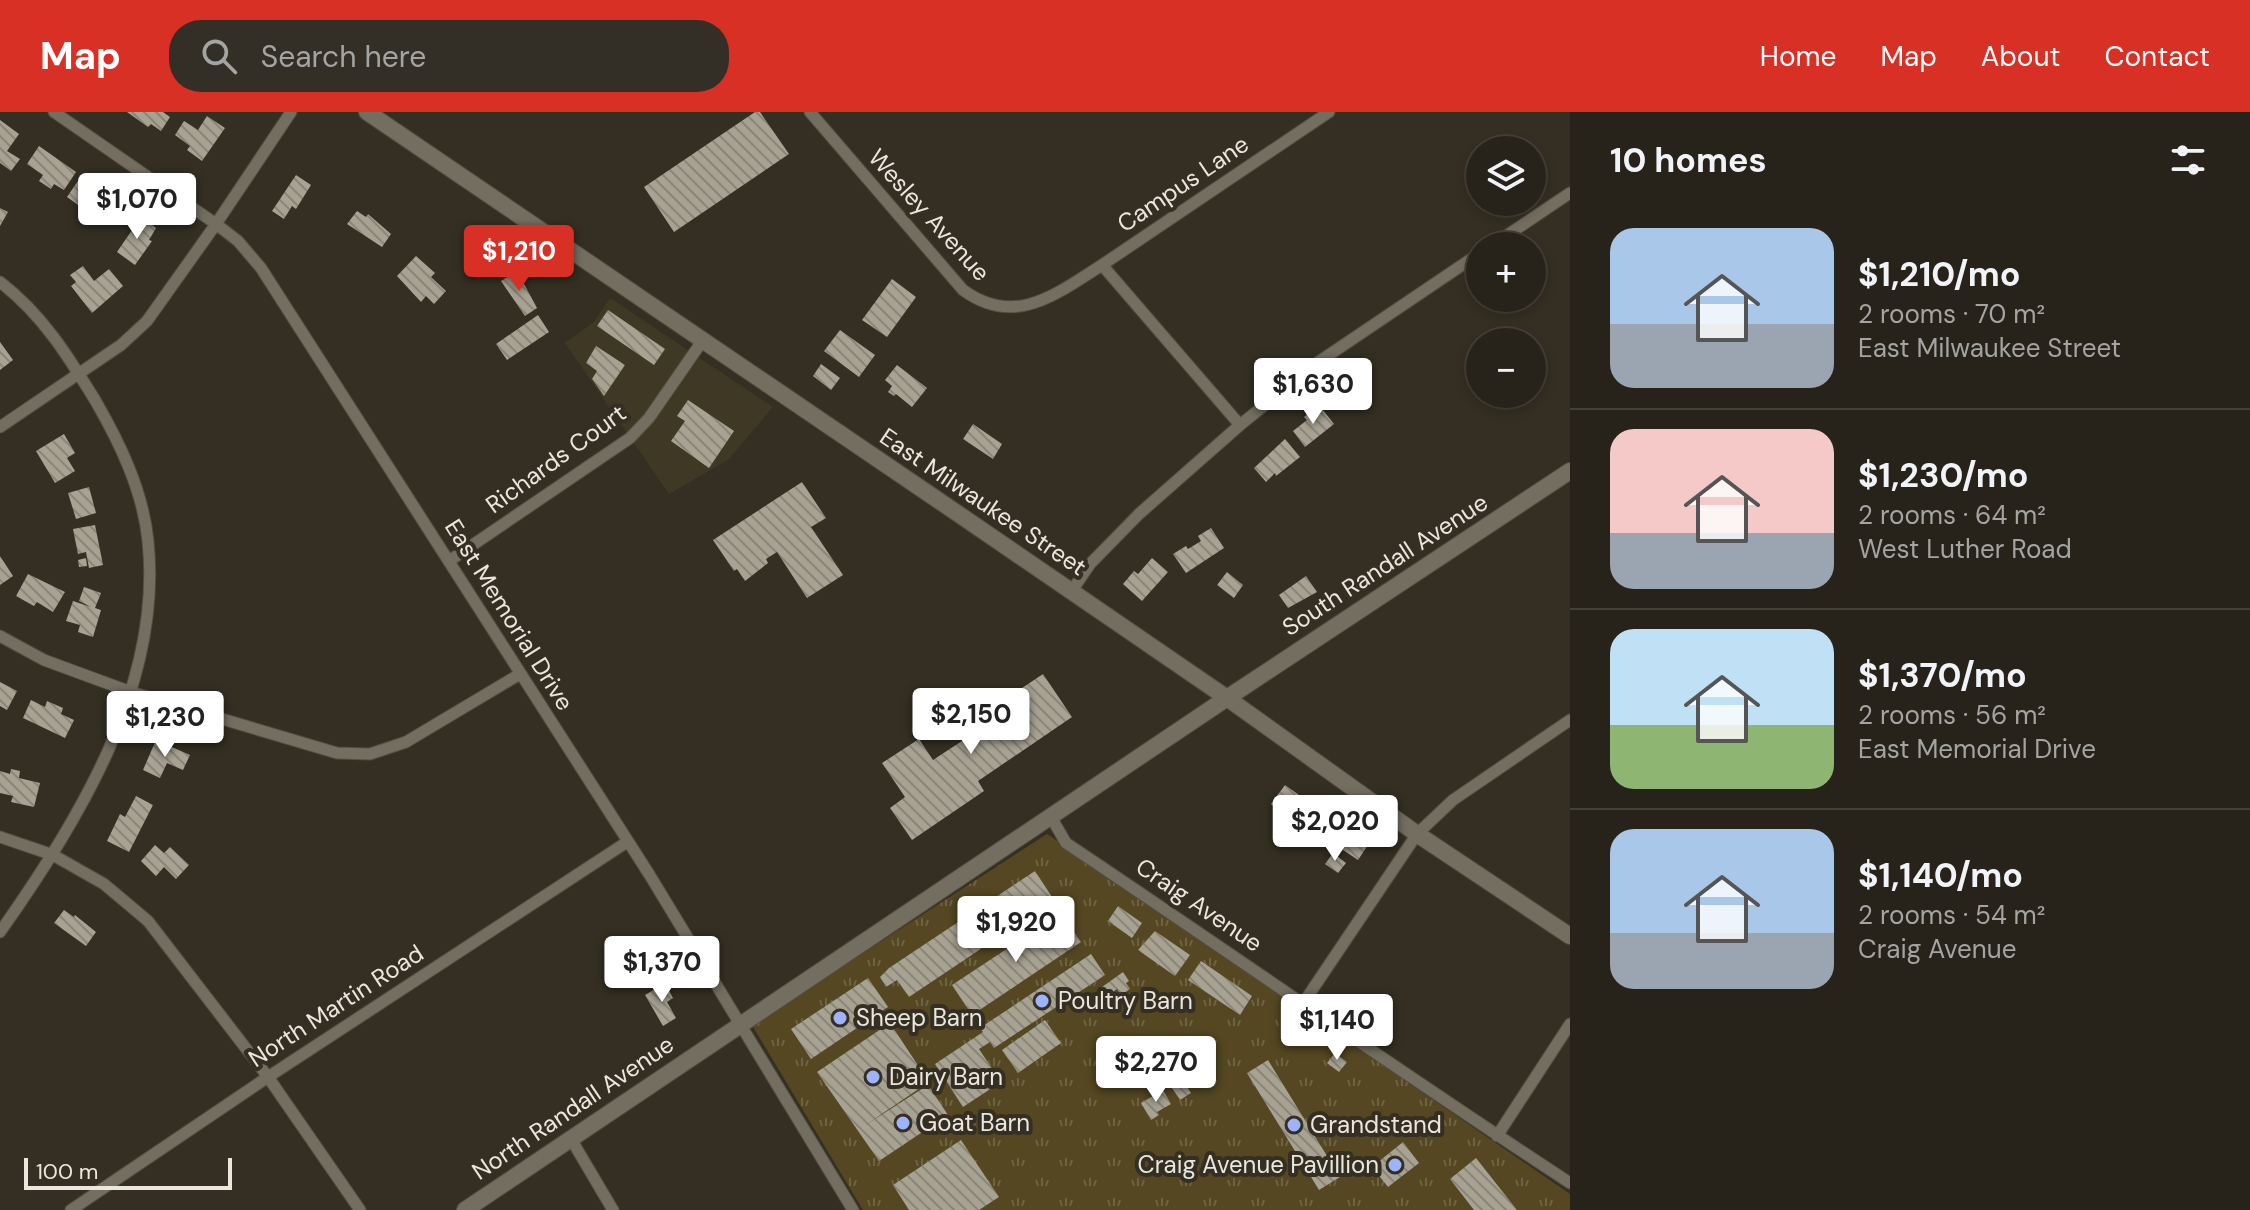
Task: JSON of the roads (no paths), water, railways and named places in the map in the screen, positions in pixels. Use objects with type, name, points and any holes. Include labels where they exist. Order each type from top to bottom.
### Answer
[{"type":"main road","name":"East Milwaukee Street","points":[[367,112],[1227,698],[1417,834],[1570,936]]},
{"type":"main road","name":"South Randall Avenue","points":[[1227,698],[1570,471]]},
{"type":"main road","name":"North Randall Avenue","points":[[465,1210],[1227,698]]},
{"type":"street","name":"East Memorial Drive","points":[[54,112],[216,224],[238,241],[261,268],[627,842],[853,1210]]},
{"type":"street","points":[[0,427],[121,345],[147,321],[291,112]]},
{"type":"street","name":"Wesley Avenue","points":[[810,112],[938,263],[978,301],[998,307],[1022,308],[1064,289],[1102,265]]},
{"type":"street","name":"Campus Lane","points":[[1102,265],[1329,112]]},
{"type":"street","points":[[1512,232],[1570,193]]},
{"type":"street","points":[[1071,592],[1090,564],[1129,524],[1240,425],[1314,365],[1466,262]]},
{"type":"street","points":[[1102,265],[1240,425]]},
{"type":"street","points":[[0,282],[30,307],[79,374],[107,420],[128,464],[142,508],[148,541],[146,629],[131,692],[81,807],[53,855],[0,932]]},
{"type":"street","name":"Richards Court","points":[[449,561],[630,438],[649,418],[703,340]]},
{"type":"street","points":[[0,636],[44,660],[131,692],[337,753],[370,754],[406,742],[520,674]]},
{"type":"street","points":[[1304,1002],[1417,834],[1453,800],[1570,720]]},
{"type":"street","name":"Craig Avenue","points":[[1051,817],[1066,843],[1304,1002],[1385,1062],[1570,1183]]},
{"type":"street","points":[[0,837],[53,855],[104,884],[148,921],[268,1077],[360,1210]]},
{"type":"street","name":"North Martin Road","points":[[71,1210],[627,842]]},
{"type":"street","points":[[1497,1136],[1570,1024]]},
{"type":"street","points":[[571,1139],[613,1210]]},
{"type":"place","name":"Poultry Barn","points":[[1042,1001]]},
{"type":"place","name":"Sheep Barn","points":[[840,1018]]},
{"type":"place","name":"Dairy Barn","points":[[873,1077]]},
{"type":"place","name":"Goat Barn","points":[[903,1123]]},
{"type":"place","name":"Grandstand","points":[[1294,1125]]},
{"type":"place","name":"Craig Avenue Pavillion","points":[[1395,1165]]}]
